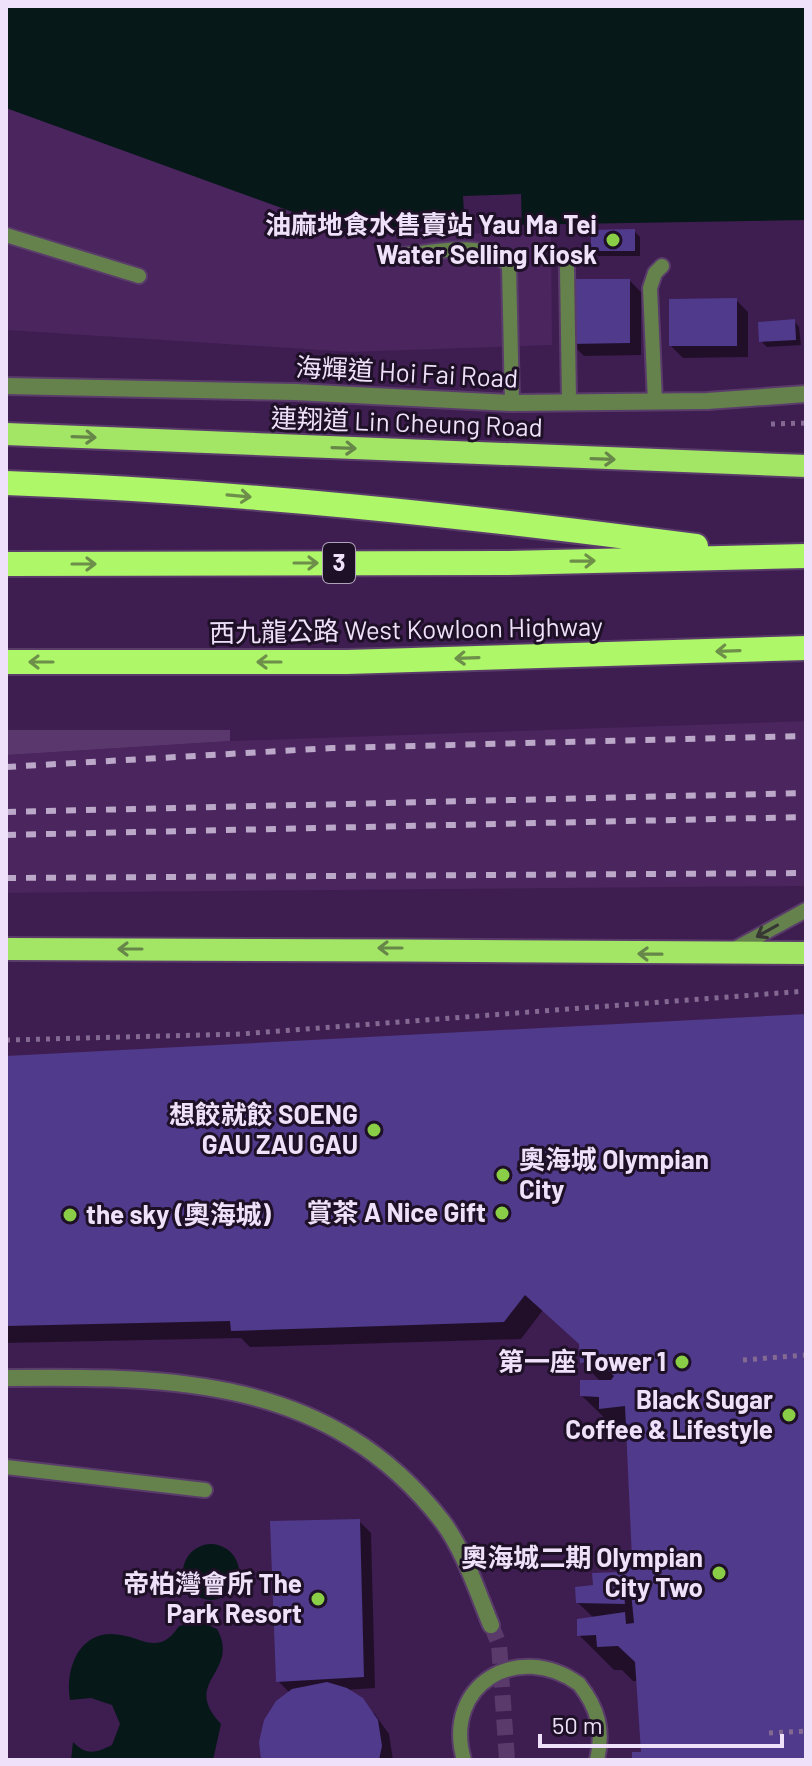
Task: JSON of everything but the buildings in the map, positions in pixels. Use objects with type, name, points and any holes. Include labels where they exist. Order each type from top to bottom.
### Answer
[{"type":"highway","name":"連翔道 Lin Cheung Road","points":[[6,434],[806,466]]},
{"type":"highway","points":[[6,483],[193,491],[495,520],[776,556]]},
{"type":"highway","name":"3","points":[[6,564],[505,563],[806,556]]},
{"type":"highway","name":"西九龍公路 West Kowloon Highway","points":[[6,662],[347,662],[806,648]]},
{"type":"highway","points":[[6,949],[394,948],[806,953]]},
{"type":"street","name":"海輝道 Hoi Fai Road","points":[[6,386],[295,392],[512,403],[806,394]]},
{"type":"street","points":[[6,1378],[102,1377],[173,1381],[232,1390],[335,1428],[390,1467],[443,1522],[491,1625]]},
{"type":"lane","points":[[6,235],[139,276]]},
{"type":"lane","points":[[392,256],[483,250],[500,255],[509,266],[512,403]]},
{"type":"lane","points":[[655,401],[650,288],[655,273],[662,266]]},
{"type":"lane","points":[[567,268],[569,402]]},
{"type":"lane","points":[[728,953],[806,910]]},
{"type":"lane","points":[[6,1467],[205,1490]]},
{"type":"lane","points":[[464,1760],[460,1723],[468,1703],[480,1685],[498,1672],[519,1665],[541,1665],[562,1672],[592,1699],[601,1739],[597,1760]]},
{"type":"path","points":[[6,1040],[241,1034],[806,991]]},
{"type":"path","points":[[743,1360],[806,1355]]},
{"type":"path","points":[[769,1733],[806,1731]]},
{"type":"shaded area","points":[[6,6],[338,228],[551,236],[552,345],[350,352],[6,330]]},
{"type":"shaded area","points":[[6,6],[806,6],[806,220],[337,228],[6,108]]},
{"type":"shaded area","points":[[806,721],[806,886],[6,893],[6,755],[230,741]]},
{"type":"shaded area","points":[[6,730],[230,730],[230,741],[6,755]]},
{"type":"shaded area","points":[[211,1544],[231,1552],[239,1572],[231,1592],[211,1600],[191,1592],[183,1572],[191,1552]]},
{"type":"shaded area","points":[[199,1621],[217,1629],[222,1644],[222,1656],[206,1697],[221,1724],[213,1760],[71,1760],[73,1742],[87,1751],[101,1750],[112,1745],[120,1724],[112,1705],[91,1698],[70,1700],[72,1667],[82,1648],[90,1640],[111,1634],[156,1643],[171,1636],[179,1626]]},
{"type":"pier","points":[[521,194],[522,229],[465,230],[463,196]]},
{"type":"tunnel","points":[[491,1625],[499,1644],[507,1760]]},
{"type":"railway","points":[[6,767],[332,748],[806,736]]},
{"type":"railway","points":[[6,812],[806,793]]},
{"type":"railway","points":[[6,835],[806,817]]},
{"type":"railway","points":[[6,878],[806,873]]},
{"type":"place","name":"油麻地食水售賣站 Yau Ma Tei Water Selling Kiosk","points":[[613,240]]},
{"type":"place","name":"想餃就餃 SOENG GAU ZAU GAU","points":[[374,1130]]},
{"type":"place","name":"奧海城 Olympian City","points":[[503,1175]]},
{"type":"place","name":"賞茶 A Nice Gift","points":[[502,1213]]},
{"type":"place","name":"the sky (奧海城)","points":[[70,1215]]},
{"type":"place","name":"第一座 Tower 1","points":[[682,1362]]},
{"type":"place","name":"Black Sugar Coffee & Lifestyle","points":[[789,1415]]},
{"type":"place","name":"奧海城二期 Olympian City Two","points":[[719,1573]]},
{"type":"place","name":"帝柏灣會所 The Park Resort","points":[[318,1599]]}]
